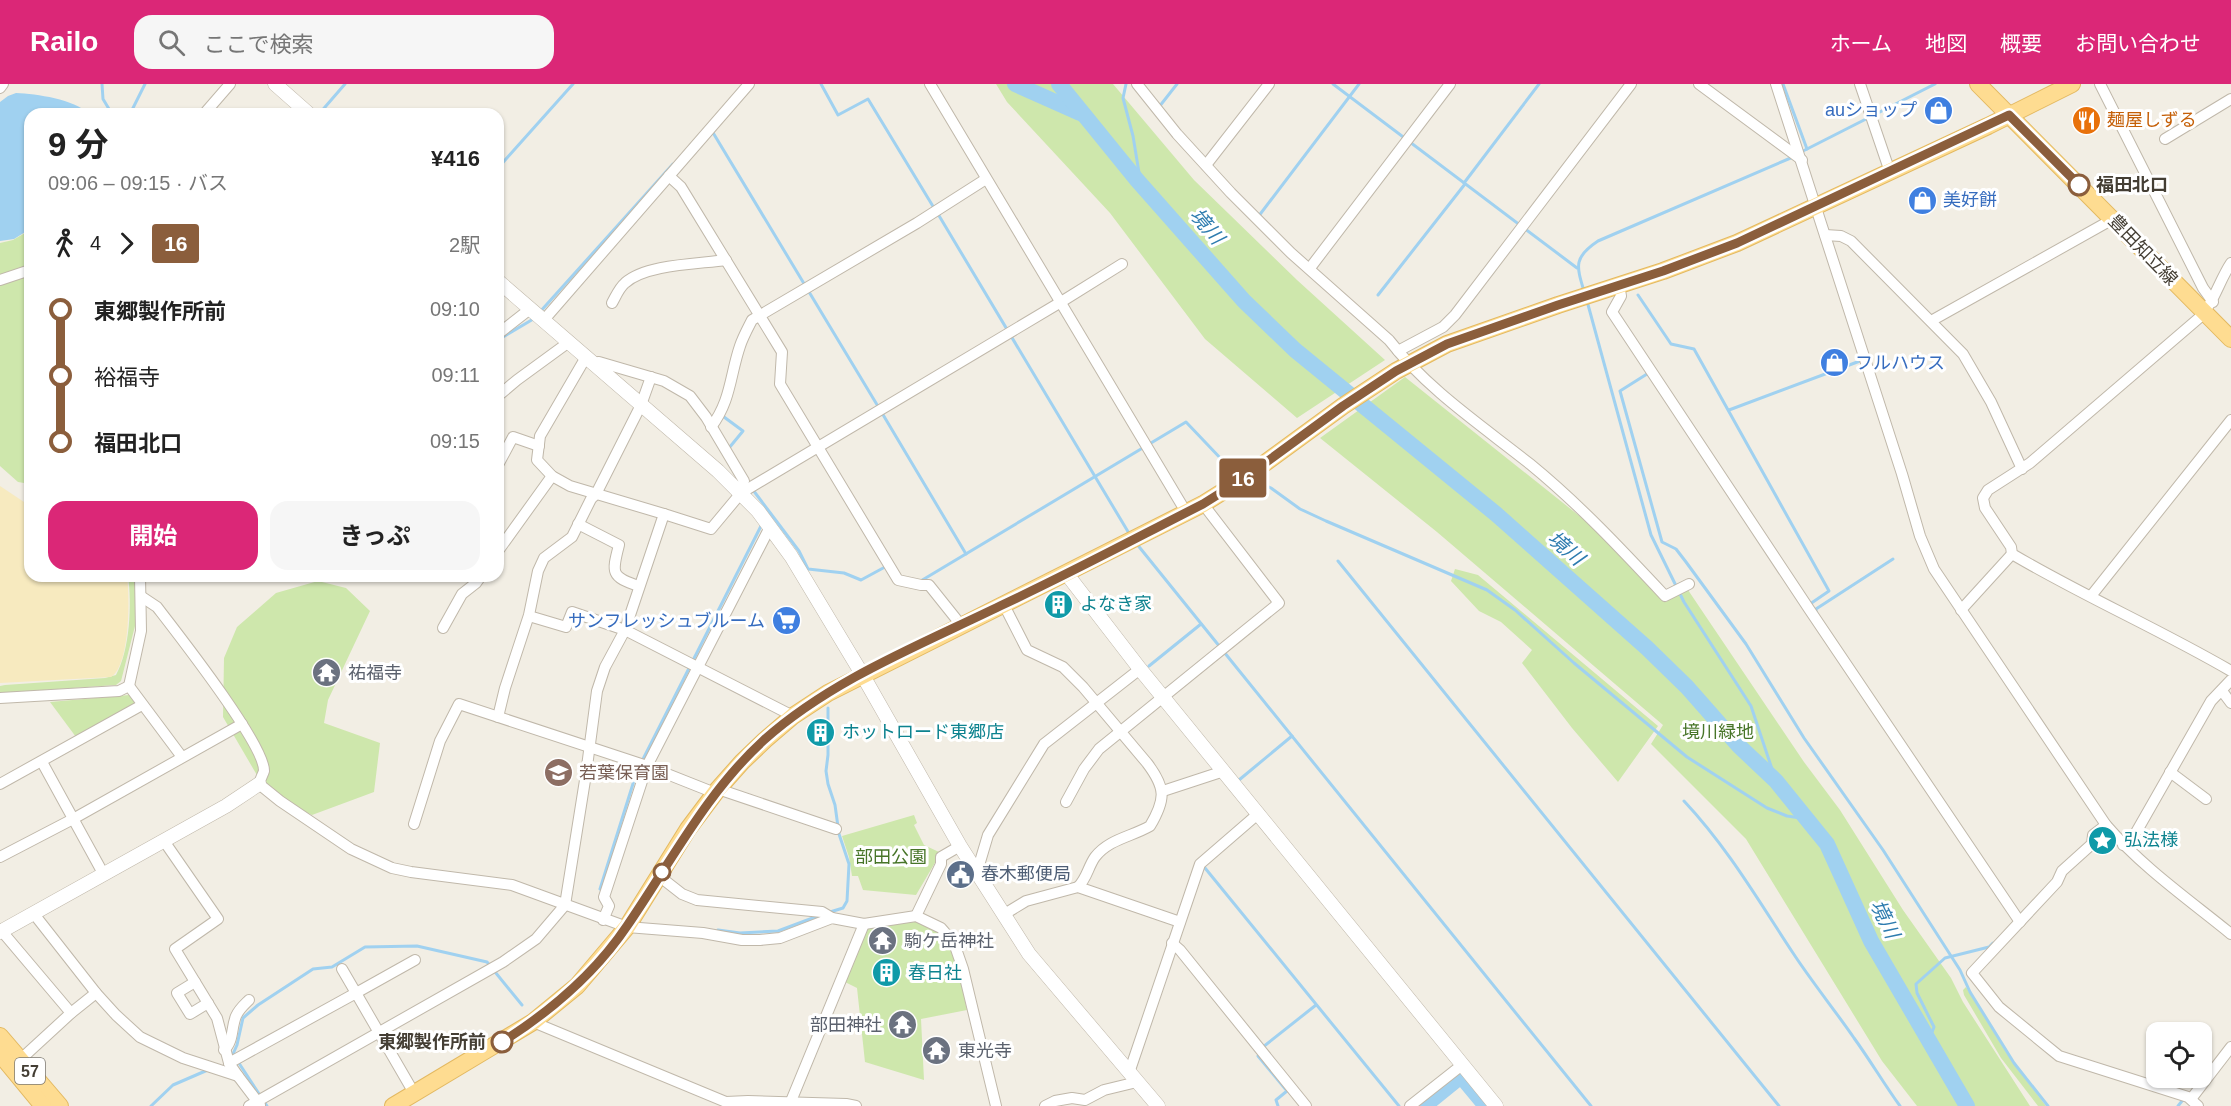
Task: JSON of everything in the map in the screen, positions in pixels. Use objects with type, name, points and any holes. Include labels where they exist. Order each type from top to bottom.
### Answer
[{"type":"main road","name":"豊田知立線","points":[[1978,84],[2113,219],[2209,307],[2231,339]]},
{"type":"main road","points":[[393,1106],[533,1022],[578,986],[627,927],[688,829],[716,791],[742,762],[793,716],[862,674],[1203,504],[1246,477],[1403,367],[1447,344],[1663,271],[1737,243],[2072,84]]},
{"type":"main road","name":"57","points":[[0,1036],[7,1060],[43,1106]]},
{"type":"main road","name":"57","points":[[7,1060],[60,1106]]},
{"type":"street","points":[[0,88],[3,84]]},
{"type":"street","points":[[209,108],[230,84]]},
{"type":"street","points":[[275,84],[302,108]]},
{"type":"street","points":[[543,321],[749,84]]},
{"type":"street","points":[[930,84],[1186,513]]},
{"type":"street","points":[[1137,84],[1177,134],[1291,253],[1389,340],[1398,351],[1403,367],[1530,464],[1577,504],[1623,549],[1665,596],[1688,585]]},
{"type":"street","points":[[1206,165],[1269,84]]},
{"type":"street","points":[[1310,268],[1450,84]]},
{"type":"street","points":[[1398,351],[1443,327],[1455,315],[1631,84]]},
{"type":"street","points":[[1699,84],[1802,160]]},
{"type":"street","points":[[1776,84],[1920,536],[1934,569],[2106,825],[2123,845],[2231,934]]},
{"type":"street","points":[[1860,84],[1890,172]]},
{"type":"street","points":[[2100,84],[2202,288],[2209,307]]},
{"type":"street","points":[[2165,139],[2231,99]]},
{"type":"street","points":[[669,176],[681,187],[782,352],[780,384],[898,580],[929,585],[961,625]]},
{"type":"street","points":[[711,427],[721,414],[727,399],[740,346],[752,320],[917,223],[986,179]]},
{"type":"street","points":[[1931,321],[2113,219]]},
{"type":"street","points":[[1825,235],[1841,236],[1851,240],[1963,354],[1991,402],[2022,469]]},
{"type":"street","points":[[612,303],[623,284],[634,276],[655,269],[726,260]]},
{"type":"street","points":[[2012,554],[2011,547],[1985,507],[1983,498],[1988,490],[2022,469],[2209,307],[2231,263]]},
{"type":"street","points":[[740,492],[819,447],[1122,264]]},
{"type":"street","points":[[0,280],[24,272]]},
{"type":"street","points":[[1619,285],[1621,296],[1612,312],[2020,922]]},
{"type":"street","points":[[504,286],[740,492],[770,527],[791,556],[862,674],[960,846],[1029,954],[1158,1106]]},
{"type":"street","points":[[504,329],[530,309]]},
{"type":"street","points":[[504,391],[569,342]]},
{"type":"street","points":[[590,360],[664,381],[690,396],[744,481],[740,492],[711,529],[570,486],[552,476],[537,460],[540,436],[555,407],[590,360]]},
{"type":"street","points":[[498,717],[505,688],[529,616],[538,571],[544,558],[572,537],[591,499],[596,495],[641,405],[651,377]]},
{"type":"street","points":[[2091,596],[2231,420]]},
{"type":"street","points":[[504,454],[513,437],[539,446]]},
{"type":"street","points":[[504,542],[552,476]]},
{"type":"street","points":[[1066,802],[1090,760],[1120,731],[1279,603],[1203,504]]},
{"type":"street","points":[[164,841],[218,920],[175,949],[217,1018],[229,1063],[256,1104],[503,962],[536,939],[565,905],[597,691],[605,666],[625,630],[664,514]]},
{"type":"street","points":[[578,524],[619,545],[615,572],[623,581],[639,586]]},
{"type":"street","points":[[603,920],[609,906],[604,897],[647,766],[770,527]]},
{"type":"street","points":[[1961,610],[2012,554]]},
{"type":"street","points":[[2012,554],[2062,584],[2091,596],[2231,671]]},
{"type":"street","points":[[1066,573],[1140,669],[1496,1106]]},
{"type":"street","points":[[141,582],[141,631],[129,686],[182,757]]},
{"type":"street","points":[[442,628],[462,594],[478,582]]},
{"type":"street","points":[[71,1012],[0,931],[226,806],[259,784],[264,770],[259,753],[242,724],[157,607],[142,597]]},
{"type":"street","points":[[1004,605],[1027,650],[1063,667],[1097,703],[1157,776],[1163,791],[1162,802],[1150,826],[1108,844],[1094,858],[1084,881],[1078,886],[1026,902],[1004,915]]},
{"type":"street","points":[[529,616],[566,627],[572,612],[625,630],[793,716]]},
{"type":"street","points":[[977,872],[988,835],[1044,744],[1069,722],[1140,669]]},
{"type":"street","points":[[2123,845],[2134,836],[2211,701],[2223,692],[2231,680]]},
{"type":"street","points":[[0,698],[119,691],[129,686]]},
{"type":"street","points":[[2223,692],[2231,703]]},
{"type":"street","points":[[414,824],[440,741],[459,704],[836,829]]},
{"type":"street","points":[[0,784],[142,705]]},
{"type":"street","points":[[0,857],[73,819],[242,724]]},
{"type":"street","points":[[42,762],[104,875]]},
{"type":"street","points":[[1163,791],[1224,771]]},
{"type":"street","points":[[2170,772],[2206,799]]},
{"type":"street","points":[[259,784],[351,849],[392,868],[512,885],[627,927],[760,940],[780,938],[832,918]]},
{"type":"street","points":[[1133,1078],[1172,943],[1200,864],[1259,813]]},
{"type":"street","points":[[2106,825],[2093,835],[2092,844],[2062,872],[2057,882],[1972,973],[1999,1007],[2058,1056],[2194,1102],[2231,1047]]},
{"type":"street","points":[[916,916],[941,864],[941,857],[960,846]]},
{"type":"street","points":[[659,876],[682,894],[697,900],[822,912],[832,918],[864,924],[916,916],[941,928],[954,943],[963,969],[996,1106]]},
{"type":"street","points":[[1078,886],[1180,922]]},
{"type":"street","points":[[34,914],[96,993],[126,1026],[147,1042],[183,1058],[238,1076]]},
{"type":"street","points":[[789,1104],[864,924]]},
{"type":"street","points":[[1172,943],[1306,1106]]},
{"type":"street","points":[[229,1063],[415,960]]},
{"type":"street","points":[[342,969],[414,1093]]},
{"type":"street","points":[[195,982],[177,993],[190,1014],[208,1003]]},
{"type":"street","points":[[7,1060],[96,993]]},
{"type":"street","points":[[224,1050],[230,1045],[235,1017],[239,1009],[249,1000]]},
{"type":"street","points":[[533,1022],[725,1104],[849,1105]]},
{"type":"street","points":[[1410,1106],[1462,1065]]},
{"type":"street","points":[[1045,1106],[1055,1101],[1072,1098],[1085,1100],[1133,1078]]},
{"type":"green space","points":[[996,84],[1113,84],[1194,180],[1297,280],[1385,360],[1297,418],[1205,339],[1110,213],[1007,102]]},
{"type":"green space","points":[[24,234],[24,483],[18,482],[0,466],[0,243],[13,240]]},
{"type":"green space","name":"境川緑地","points":[[1405,377],[1587,522],[1665,602],[1688,590],[1804,762],[1840,810],[1903,910],[1951,978],[1963,1002],[2030,1106],[1917,1106],[1882,1061],[1746,839],[1651,744],[1663,725],[1437,532],[1320,438]]},
{"type":"green space","points":[[1455,569],[1478,575],[1658,726],[1618,782],[1572,728],[1522,663],[1532,650],[1501,622],[1479,611],[1451,581]]},
{"type":"green space","points":[[128,582],[135,582],[135,626],[121,681],[116,685],[0,693],[0,686],[5,685],[105,678],[116,675],[127,640],[130,600]]},
{"type":"green space","points":[[322,582],[346,588],[370,611],[328,700],[324,723],[380,743],[374,792],[312,815],[291,805],[261,782],[223,717],[224,658],[237,627],[276,593]]},
{"type":"green space","points":[[129,695],[135,703],[76,737],[50,702]]},
{"type":"green space","name":"部田公園","points":[[914,815],[917,823],[914,825],[924,845],[939,852],[916,895],[863,890],[858,876],[852,876],[842,836]]},
{"type":"green space","points":[[912,921],[927,926],[947,943],[958,967],[967,1010],[921,1019],[924,1080],[865,1062],[857,988],[843,981],[867,927]]},
{"type":"green space","points":[[1966,987],[2011,1060],[2046,1106],[2038,1106],[2001,1058],[1964,995],[1963,990]]},
{"type":"sand","points":[[0,486],[24,502],[24,582],[127,582],[128,614],[122,659],[111,677],[0,683]]},
{"type":"water","points":[[16,93],[44,96],[65,101],[80,108],[24,108],[24,233],[14,239],[0,241],[0,102]]},
{"type":"waterway","points":[[102,84],[103,99],[108,108]]},
{"type":"waterway","points":[[133,108],[145,84]]},
{"type":"waterway","points":[[324,108],[345,84]]},
{"type":"waterway","points":[[504,161],[573,84]]},
{"type":"waterway","points":[[821,84],[838,115],[868,99],[934,208]]},
{"type":"waterway","points":[[1015,84],[1080,113]]},
{"type":"waterway","name":"境川","points":[[1059,84],[1137,180],[1244,301],[1295,350],[1496,514],[1647,648],[1687,687],[1739,746],[1776,781],[1827,844],[1871,941],[1967,1106]]},
{"type":"waterway","points":[[1126,84],[1123,98],[1133,136],[1141,185]]},
{"type":"waterway","points":[[1159,107],[1177,84]]},
{"type":"waterway","points":[[1333,84],[1577,268]]},
{"type":"waterway","points":[[1258,217],[1359,84]]},
{"type":"waterway","points":[[1464,183],[1539,84]]},
{"type":"waterway","points":[[1783,84],[1807,149],[1801,152]]},
{"type":"waterway","points":[[1807,149],[1935,84]]},
{"type":"waterway","points":[[712,131],[879,408]]},
{"type":"waterway","points":[[1584,291],[1579,274],[1579,262],[1585,252],[1598,241],[1793,157]]},
{"type":"waterway","points":[[539,313],[673,164]]},
{"type":"waterway","points":[[1378,295],[1465,184]]},
{"type":"waterway","points":[[938,214],[1130,535]]},
{"type":"waterway","points":[[1638,295],[1671,344],[1694,349],[1829,591],[1810,604]]},
{"type":"waterway","points":[[1587,301],[1651,535],[1684,602],[1751,706],[1776,781]]},
{"type":"waterway","points":[[504,336],[535,318]]},
{"type":"waterway","points":[[1729,410],[1860,361]]},
{"type":"waterway","points":[[1647,374],[1620,391],[1662,542],[1676,549],[1746,644],[1804,738],[1883,850],[1960,970],[1970,992],[2014,1063],[2048,1106]]},
{"type":"waterway","points":[[882,413],[966,554]]},
{"type":"waterway","points":[[724,417],[743,431],[729,448],[730,450]]},
{"type":"waterway","points":[[919,582],[1186,422],[1225,463],[1241,473]]},
{"type":"waterway","points":[[1252,479],[1271,488],[1300,509],[1487,590],[1515,610],[1574,663],[1687,757],[1767,808],[1787,816],[1807,819]]},
{"type":"waterway","points":[[753,490],[799,551],[808,569],[844,573],[861,580],[885,567]]},
{"type":"waterway","points":[[600,889],[637,771],[762,524]]},
{"type":"waterway","points":[[1136,543],[1220,647]]},
{"type":"waterway","points":[[1816,613],[1816,609],[1893,559]]},
{"type":"waterway","points":[[1338,561],[1779,1106]]},
{"type":"waterway","points":[[1149,666],[1201,624]]},
{"type":"waterway","points":[[1224,652],[1591,1106]]},
{"type":"waterway","points":[[828,708],[826,771],[835,805],[839,834],[849,864],[847,901],[843,908],[830,912]]},
{"type":"waterway","points":[[1239,780],[1292,736]]},
{"type":"waterway","points":[[1684,801],[1729,856],[1800,964],[1860,1046],[1900,1106]]},
{"type":"waterway","points":[[1205,868],[1399,1106]]},
{"type":"waterway","points":[[718,930],[740,933],[778,931],[818,916]]},
{"type":"waterway","points":[[1929,1040],[1934,1027],[1917,993],[1916,984],[1945,958],[1989,947],[1993,943]]},
{"type":"waterway","points":[[267,1106],[233,1054],[243,1018],[258,1005],[313,969],[332,967],[365,947],[417,946],[487,962],[522,1005]]},
{"type":"waterway","points":[[1278,1106],[1276,1100],[1287,1091],[1258,1056],[1263,1047],[1316,1005]]},
{"type":"waterway","points":[[151,1106],[173,1085],[210,1069]]},
{"type":"waterway","points":[[1424,1106],[1461,1076],[1486,1106]]},
{"type":"waterway","points":[[2178,1106],[2182,1101]]},
{"type":"bus line","name":"16","points":[[502,1042],[556,1005],[595,967],[627,927],[688,829],[718,789],[742,762],[793,716],[862,674],[1203,504],[1246,477],[1343,406],[1396,371],[1447,344],[1663,271],[1737,243],[2009,115],[2079,185]]},
{"type":"place","name":"auショップ","points":[[1938,110]]},
{"type":"place","name":"麺屋しずる","points":[[2086,120]]},
{"type":"place","name":"福田北口","points":[[2079,185]]},
{"type":"place","name":"美好餅","points":[[1922,200]]},
{"type":"place","name":"フルハウス","points":[[1834,363]]},
{"type":"place","name":"よなき家","points":[[1059,604]]},
{"type":"place","name":"サンフレッシュブルーム","points":[[786,621]]},
{"type":"place","name":"祐福寺","points":[[327,673]]},
{"type":"place","name":"ホットロード東郷店","points":[[821,732]]},
{"type":"place","name":"若葉保育園","points":[[558,773]]},
{"type":"place","name":"弘法様","points":[[2103,840]]},
{"type":"place","name":"春木郵便局","points":[[960,874]]},
{"type":"place","name":"駒ケ岳神社","points":[[883,941]]},
{"type":"place","name":"春日社","points":[[887,973]]},
{"type":"place","name":"部田神社","points":[[903,1025]]},
{"type":"place","name":"東郷製作所前","points":[[502,1042]]},
{"type":"place","name":"東光寺","points":[[937,1051]]}]
